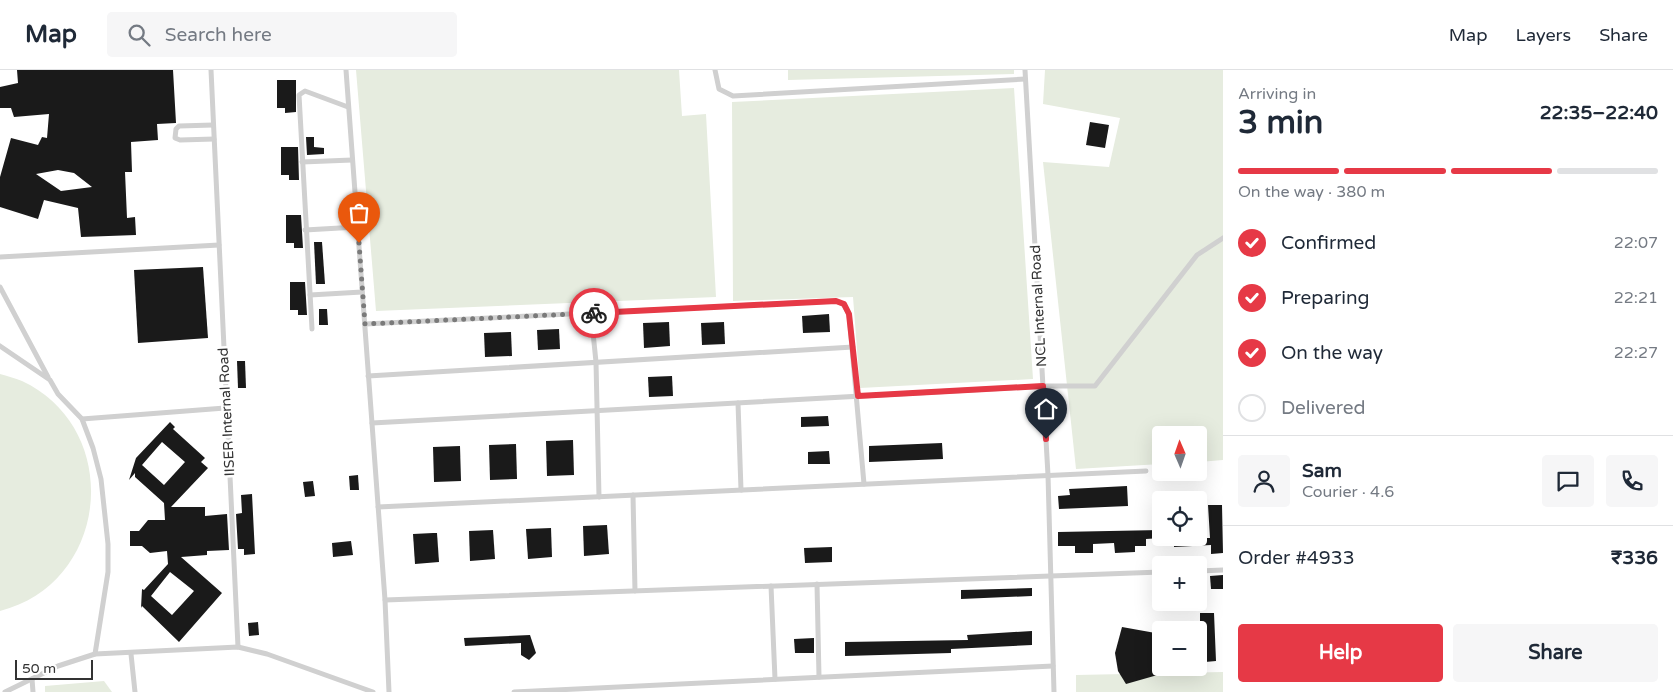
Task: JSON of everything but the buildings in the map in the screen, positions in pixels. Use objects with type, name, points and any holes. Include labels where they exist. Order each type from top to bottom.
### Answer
[{"type":"lane","name":"IISER Internal Road","points":[[211,70],[225,408],[238,647]]},
{"type":"lane","points":[[346,70],[385,600],[389,692]]},
{"type":"lane","points":[[714,70],[719,89],[733,96],[1025,79]]},
{"type":"lane","name":"NCL Internal Road","points":[[1025,70],[1048,475],[1054,692]]},
{"type":"lane","points":[[312,329],[299,95],[305,91],[348,107]]},
{"type":"lane","points":[[213,125],[180,126],[176,129],[175,138],[180,140],[214,140]]},
{"type":"lane","points":[[302,162],[352,160]]},
{"type":"lane","points":[[306,230],[357,227]]},
{"type":"lane","points":[[372,423],[1043,386],[1095,386],[1197,256],[1223,238]]},
{"type":"lane","points":[[0,257],[219,245]]},
{"type":"lane","points":[[0,287],[58,394],[82,419],[101,479],[108,544],[108,572],[95,654]]},
{"type":"lane","points":[[310,296],[362,292]]},
{"type":"lane","points":[[365,324],[836,301],[844,304],[849,314],[858,396],[864,484]]},
{"type":"lane","points":[[591,313],[596,362],[599,496]]},
{"type":"lane","points":[[0,346],[50,380]]},
{"type":"lane","points":[[368,376],[853,347]]},
{"type":"lane","points":[[738,403],[741,490]]},
{"type":"lane","points":[[82,419],[225,408]]},
{"type":"lane","points":[[378,507],[1146,472]]},
{"type":"lane","points":[[633,495],[635,591]]},
{"type":"lane","points":[[1207,571],[1223,570]]},
{"type":"lane","points":[[385,600],[1152,572]]},
{"type":"lane","points":[[817,584],[819,677]]},
{"type":"lane","points":[[771,586],[775,679]]},
{"type":"lane","points":[[5,692],[58,666],[95,654],[131,654],[238,647],[268,654],[373,692]]},
{"type":"lane","points":[[131,654],[135,692]]},
{"type":"lane","points":[[514,692],[1053,666]]},
{"type":"lane","points":[[32,679],[33,692]]},
{"type":"shaded area","points":[[356,70],[679,70],[682,116],[706,114],[716,297],[376,311]]},
{"type":"shaded area","points":[[788,70],[1014,70],[1014,74],[788,80]]},
{"type":"shaded area","points":[[1045,70],[1223,70],[1223,460],[1208,461],[1208,426],[1152,426],[1152,465],[1076,469],[1043,162],[1109,167],[1120,118],[1043,104]]},
{"type":"shaded area","points":[[1014,88],[1033,379],[860,388],[853,297],[733,301],[732,102]]},
{"type":"shaded area","points":[[0,374],[22,381],[55,404],[77,433],[89,467],[90,503],[82,539],[64,570],[37,595],[0,611]]},
{"type":"shaded area","points":[[1207,672],[1223,672],[1223,692],[1076,692],[1076,675],[1152,673],[1152,676],[1207,676]]},
{"type":"shaded area","points":[[104,681],[112,692],[45,692],[45,686]]},
{"type":"way so far","points":[[359,243],[365,324],[594,313]]},
{"type":"route","points":[[594,313],[836,301],[844,304],[849,314],[858,396],[1043,386],[1046,439]]}]
